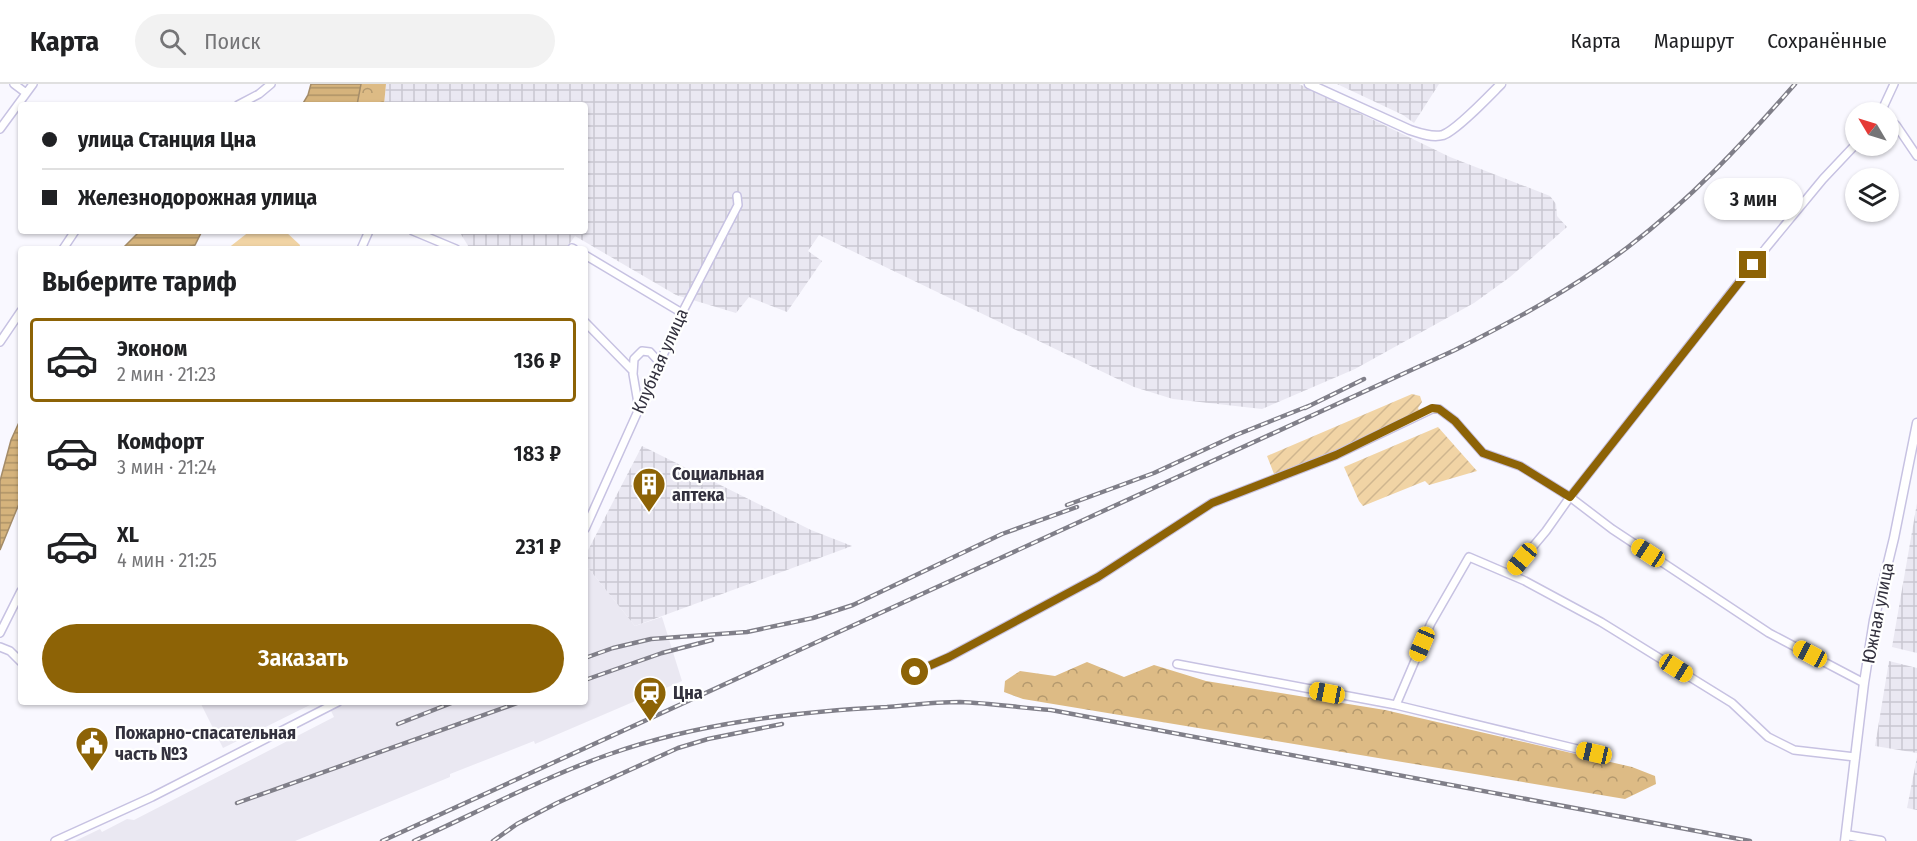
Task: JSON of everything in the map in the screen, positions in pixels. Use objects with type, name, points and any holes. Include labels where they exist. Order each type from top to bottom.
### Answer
[{"type":"street","points":[[14,84],[26,93]]},
{"type":"street","points":[[20,102],[33,84]]},
{"type":"street","points":[[244,102],[271,84]]},
{"type":"street","points":[[1309,84],[1425,135],[1442,135],[1449,131],[1501,84]]},
{"type":"street","points":[[1886,102],[1894,84]]},
{"type":"street","points":[[0,129],[18,104]]},
{"type":"street","points":[[1899,129],[1917,156]]},
{"type":"street","points":[[1510,574],[1766,248],[1845,156]]},
{"type":"street","name":"Клубная улица","points":[[588,522],[682,312],[738,205],[737,196]]},
{"type":"street","points":[[420,234],[449,246]]},
{"type":"street","points":[[588,257],[682,312]]},
{"type":"street","points":[[0,342],[18,315]]},
{"type":"street","points":[[588,325],[633,371]]},
{"type":"street","points":[[639,410],[633,371],[634,359],[642,351],[650,351],[660,363]]},
{"type":"street","points":[[915,672],[949,657],[1098,577],[1212,503],[1336,455],[1432,408],[1445,413],[1483,453],[1520,466],[1570,497],[1612,529],[1769,633],[1864,683]]},
{"type":"street","name":"Южная улица","points":[[1845,838],[1874,620],[1894,538],[1917,423]]},
{"type":"street","points":[[1396,705],[1431,623],[1469,557],[1510,574],[1600,622],[1732,703],[1768,737],[1794,750],[1855,758]]},
{"type":"street","points":[[0,633],[18,597]]},
{"type":"street","points":[[0,647],[10,651],[18,659]]},
{"type":"street","points":[[1177,664],[1396,705],[1594,753]]},
{"type":"street","points":[[55,841],[152,797],[332,705]]},
{"type":"street","points":[[1845,838],[1881,841]]},
{"type":"shaded area","points":[[311,84],[361,84],[358,102],[304,102]]},
{"type":"shaded area","points":[[386,84],[1299,84],[1450,157],[1550,196],[1556,204],[1557,216],[1567,227],[1510,277],[1474,303],[1355,369],[1262,409],[1173,399],[1134,387],[819,235],[808,251],[822,261],[787,312],[749,297],[736,313],[676,295],[575,236],[568,246],[468,246],[461,234],[588,234],[588,102],[384,102]]},
{"type":"shaded area","points":[[1337,84],[1439,84],[1414,123],[1403,115]]},
{"type":"shaded area","points":[[137,234],[200,234],[195,245],[192,246],[125,246]]},
{"type":"shaded area","points":[[246,234],[288,234],[300,245],[300,246],[231,246]]},
{"type":"shaded area","points":[[1412,394],[1420,396],[1422,402],[1418,408],[1420,412],[1342,447],[1336,453],[1274,474],[1267,456]]},
{"type":"shaded area","points":[[18,425],[18,506],[0,550],[0,481],[11,440]]},
{"type":"shaded area","points":[[1438,427],[1477,471],[1429,485],[1425,481],[1363,506],[1344,467]]},
{"type":"shaded area","points":[[642,446],[811,530],[852,546],[635,626],[588,568],[588,550]]},
{"type":"shaded area","points":[[1917,503],[1917,653],[1892,647]]},
{"type":"shaded area","points":[[588,568],[635,626],[662,617],[682,681],[535,744],[534,741],[450,774],[450,777],[295,841],[75,841],[100,829],[102,832],[127,819],[134,820],[334,717],[330,709],[338,705],[588,705]]},
{"type":"shaded area","points":[[1889,661],[1917,668],[1917,753],[1875,746]]},
{"type":"shaded area","points":[[202,705],[310,705],[223,748]]},
{"type":"shaded area","points":[[1917,757],[1917,810],[1907,808]]},
{"type":"green space","points":[[361,84],[386,84],[384,102],[358,102]]},
{"type":"green space","points":[[1087,662],[1124,677],[1154,665],[1206,681],[1385,710],[1632,767],[1655,776],[1656,784],[1625,799],[1023,699],[1004,692],[1005,681],[1020,671],[1055,676]]},
{"type":"railway","points":[[382,841],[1455,350],[1500,327],[1587,276],[1651,229],[1716,170],[1795,84]]},
{"type":"railway","points":[[1305,408],[1364,379]]},
{"type":"railway","points":[[1067,505],[1154,473],[1236,435],[1311,405]]},
{"type":"railway","points":[[588,657],[651,639],[747,632],[813,618],[853,605],[1002,534],[1077,507]]},
{"type":"railway","points":[[588,679],[662,653],[712,640]]},
{"type":"railway","points":[[414,841],[585,763],[677,734],[782,716],[960,702],[1051,710],[1750,841]]},
{"type":"railway","points":[[398,724],[446,705]]},
{"type":"railway","points":[[237,803],[512,705]]},
{"type":"railway","points":[[493,841],[517,824],[557,803],[678,748],[708,739],[782,724]]},
{"type":"place","name":"Социальная аптека","points":[[649,513]]},
{"type":"place","name":"Цна","points":[[650,722]]},
{"type":"place","name":"Пожарно-спасательная часть №3","points":[[92,772]]},
{"type":"route","points":[[915,672],[949,657],[1098,577],[1212,503],[1336,455],[1432,408],[1439,409],[1455,421],[1483,453],[1520,466],[1570,497],[1753,265]]}]
